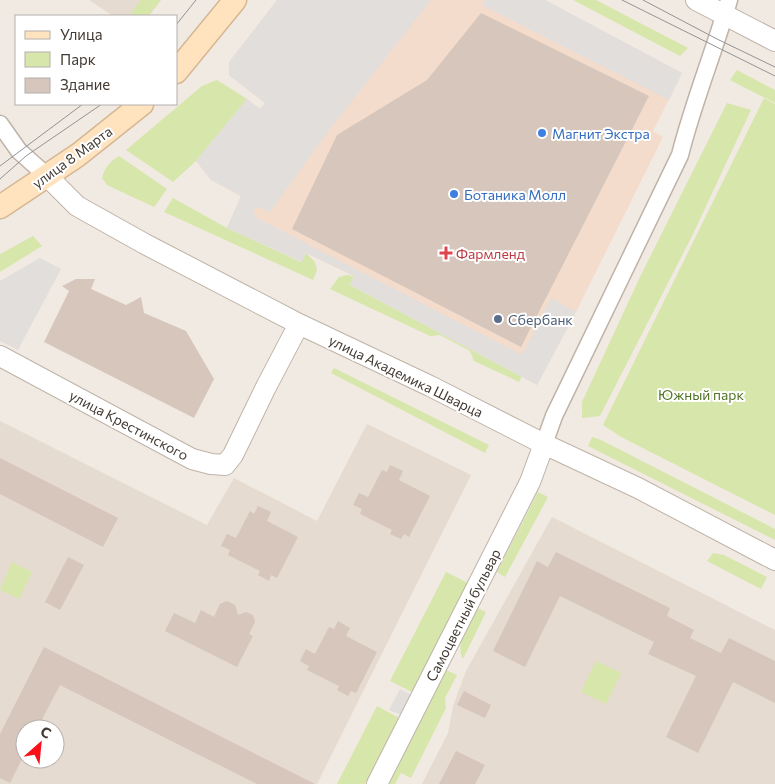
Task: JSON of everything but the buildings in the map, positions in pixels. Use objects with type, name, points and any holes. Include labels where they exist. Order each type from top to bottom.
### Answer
[{"type":"main road","points":[[178,70],[235,0]]},
{"type":"main road","name":"улица 8 Марта","points":[[0,206],[78,155],[141,105]]},
{"type":"street","points":[[696,0],[726,7],[775,41]]},
{"type":"street","points":[[544,444],[558,407],[680,155],[726,7]]},
{"type":"street","points":[[0,124],[20,151],[47,176]]},
{"type":"street","name":"улица Академика Шварца","points":[[47,176],[76,206],[145,244],[300,324],[638,488],[775,560]]},
{"type":"street","name":"улица Крестинского","points":[[0,356],[192,459],[211,464],[225,465],[233,455],[266,387],[300,324]]},
{"type":"street","name":"Самоцветный бульвар","points":[[377,784],[530,482],[544,444]]},
{"type":"shaded area","points":[[89,0],[161,0],[150,15],[112,15]]},
{"type":"shaded area","points":[[277,0],[545,0],[682,73],[653,131],[663,137],[576,312],[537,385],[354,276],[306,253],[227,228],[241,196],[211,180],[196,161],[247,99],[260,109],[265,103],[229,75],[229,62]]},
{"type":"shaded area","points":[[277,0],[431,0],[333,125],[270,212],[258,207],[254,210],[254,214],[257,218],[522,355],[551,298],[576,312],[537,385],[350,285],[354,276],[306,253],[302,262],[227,228],[241,196],[211,180],[196,161],[247,99],[260,109],[265,103],[229,75],[229,62]]},
{"type":"shaded area","points":[[484,0],[545,0],[682,73],[669,100],[482,5]]},
{"type":"shaded area","points":[[40,258],[61,269],[18,350],[0,341],[0,281]]},
{"type":"shaded area","points":[[0,421],[207,525],[234,478],[317,521],[367,424],[471,475],[317,784],[0,784]]},
{"type":"shaded area","points":[[552,517],[775,630],[775,784],[422,784],[448,733],[453,706],[466,671]]},
{"type":"shaded area","points":[[400,689],[411,695],[401,715],[389,710]]},
{"type":"green space","points":[[141,0],[161,0],[149,15],[130,14]]},
{"type":"green space","points":[[573,0],[596,0],[688,48],[680,56]]},
{"type":"green space","points":[[737,70],[775,90],[775,103],[730,80]]},
{"type":"green space","points":[[217,80],[247,99],[196,161],[173,182],[126,150],[202,86]]},
{"type":"green space","name":"Южный парк","points":[[764,98],[775,104],[775,515],[621,437],[603,425]]},
{"type":"green space","points":[[727,103],[751,110],[693,234],[600,416],[582,418],[582,402],[640,277]]},
{"type":"green space","points":[[119,156],[167,189],[154,207],[107,185],[102,178],[108,165]]},
{"type":"green space","points":[[173,198],[227,228],[301,262],[306,253],[315,262],[317,270],[313,280],[164,212]]},
{"type":"green space","points":[[33,236],[42,246],[0,272],[0,254]]},
{"type":"green space","points":[[354,276],[350,285],[522,377],[519,382],[474,361],[470,351],[440,335],[430,336],[330,289],[339,277]]},
{"type":"green space","points":[[334,368],[489,445],[485,453],[331,373]]},
{"type":"green space","points":[[592,437],[775,529],[775,540],[588,446]]},
{"type":"green space","points":[[538,492],[548,497],[505,577],[497,572]]},
{"type":"green space","points":[[713,553],[724,555],[767,577],[761,589],[707,561]]},
{"type":"green space","points":[[12,562],[32,572],[19,599],[0,590]]},
{"type":"green space","points":[[446,572],[468,583],[412,692],[390,681]]},
{"type":"green space","points":[[477,608],[486,612],[463,659],[460,646],[461,639]]},
{"type":"green space","points":[[596,661],[621,673],[606,704],[581,692]]},
{"type":"green space","points":[[446,670],[457,675],[445,698],[446,708],[411,778],[401,773],[395,784],[389,784]]},
{"type":"green space","points":[[377,706],[399,718],[365,784],[337,784]]},
{"type":"tram line","points":[[178,22],[196,0]]},
{"type":"tram line","points":[[622,0],[775,76]]},
{"type":"tram line","points":[[643,0],[775,67]]},
{"type":"tram line","points":[[0,166],[82,105]]},
{"type":"tram line","points":[[0,179],[26,156],[101,105]]},
{"type":"place","name":"Магнит Экстра","points":[[542,133]]},
{"type":"place","name":"Ботаника Молл","points":[[454,194]]},
{"type":"place","name":"Фармленд","points":[[446,253]]},
{"type":"place","name":"Сбербанк","points":[[498,319]]}]
